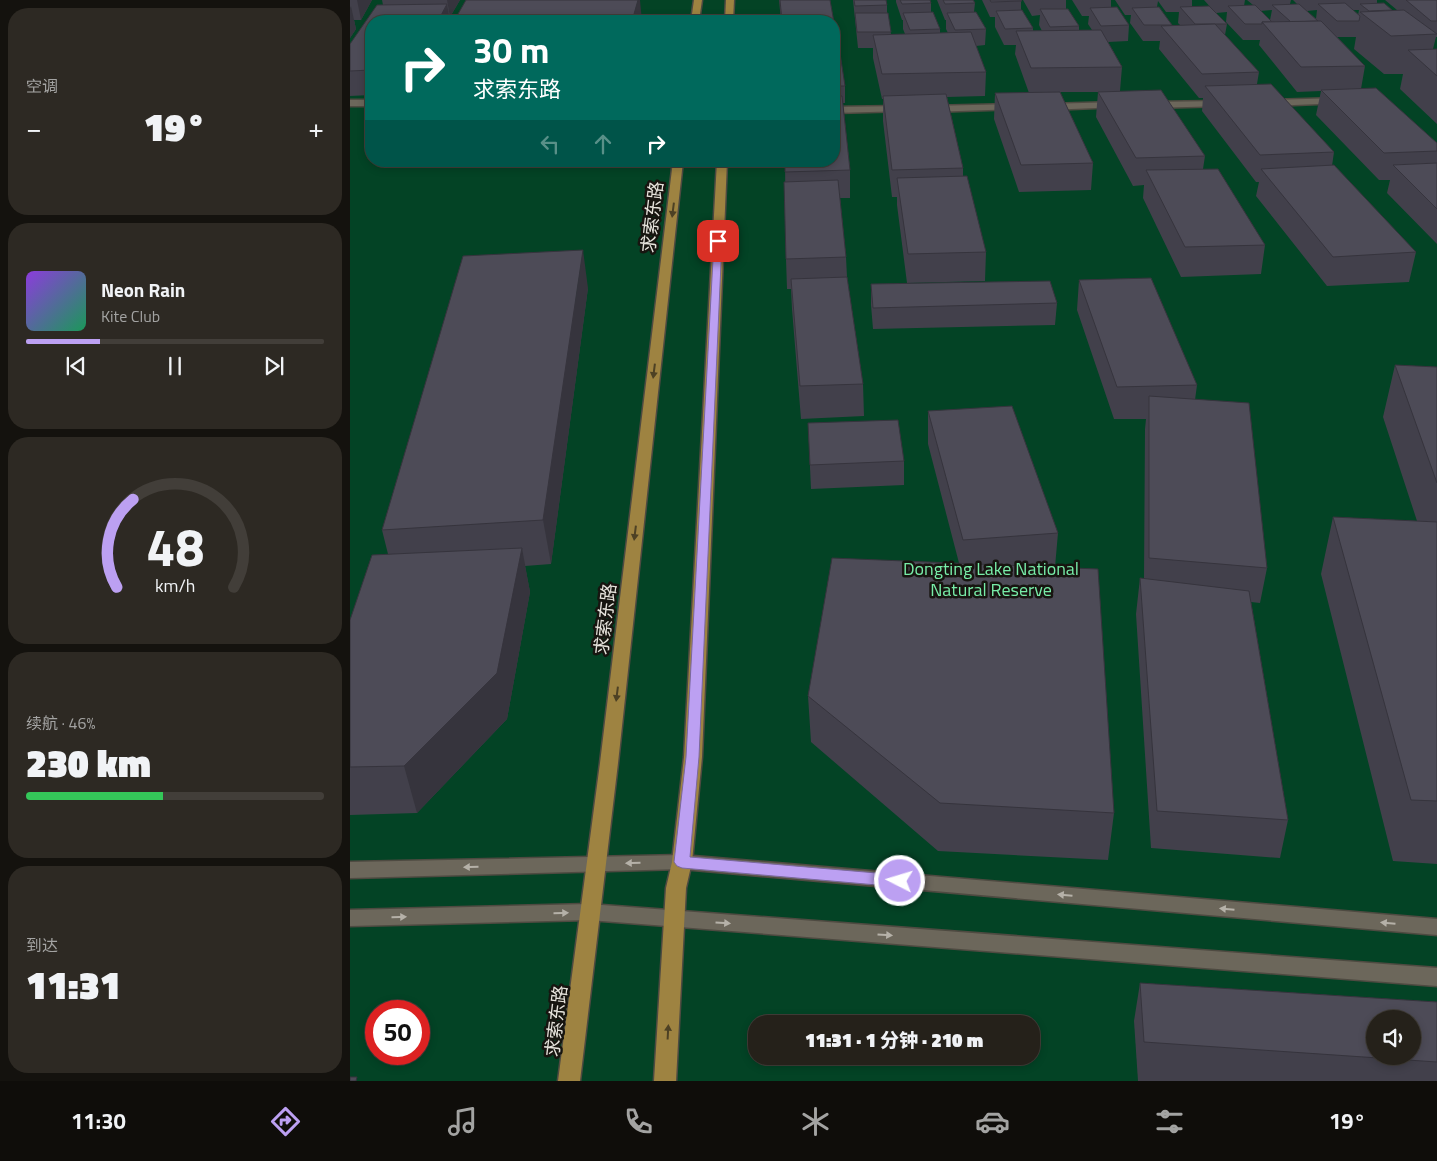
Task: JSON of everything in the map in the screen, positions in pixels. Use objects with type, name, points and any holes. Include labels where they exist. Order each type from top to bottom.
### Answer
[{"type":"main road","points":[[696,15],[698,0]]},
{"type":"main road","points":[[729,15],[730,0]]},
{"type":"main road","points":[[1262,103],[1352,101]]},
{"type":"main road","points":[[350,103],[365,103]]},
{"type":"main road","points":[[1142,105],[1232,103]]},
{"type":"main road","points":[[1043,107],[1122,105]]},
{"type":"main road","points":[[923,109],[1023,107]]},
{"type":"main road","points":[[840,110],[913,109]]},
{"type":"main road","name":"求索东路","points":[[569,1081],[588,912],[610,753],[677,167]]},
{"type":"main road","points":[[665,1081],[676,888],[682,862],[692,757],[722,167]]},
{"type":"main road","points":[[350,870],[682,862],[1437,927]]},
{"type":"main road","points":[[350,918],[588,912],[1437,977]]},
{"type":"green space","name":"Dongting Lake National Natural Reserve","points":[[350,0],[1437,0],[1437,1081],[350,1081]]},
{"type":"building","points":[[466,0],[638,0],[634,15],[457,15]]},
{"type":"building","points":[[780,0],[830,0],[833,15],[781,15]]},
{"type":"building","points":[[854,0],[886,0],[887,5],[855,6]]},
{"type":"building","points":[[900,0],[930,0],[931,3],[902,4]]},
{"type":"building","points":[[943,0],[973,0],[975,3],[945,4]]},
{"type":"building","points":[[990,0],[1021,0],[1022,1],[991,2]]},
{"type":"building","points":[[1406,0],[1437,0],[1437,21],[1431,21]]},
{"type":"building","points":[[1345,3],[1360,16],[1359,21],[1337,21],[1318,4]]},
{"type":"building","points":[[1384,3],[1392,10],[1369,11],[1360,4]]},
{"type":"building","points":[[447,4],[441,15],[370,15],[377,5]]},
{"type":"building","points":[[1299,4],[1318,21],[1291,22],[1272,5]]},
{"type":"building","points":[[1255,5],[1272,22],[1245,24],[1228,6]]},
{"type":"building","points":[[1209,6],[1227,24],[1195,24],[1180,7]]},
{"type":"building","points":[[1117,7],[1129,25],[1101,26],[1090,8]]},
{"type":"building","points":[[1159,7],[1172,25],[1144,25],[1132,8]]},
{"type":"building","points":[[1040,9],[1068,9],[1079,26],[1050,27]]},
{"type":"building","points":[[1022,10],[1033,28],[1005,29],[996,11]]},
{"type":"building","points":[[1404,10],[1437,34],[1391,36],[1360,12]]},
{"type":"building","points":[[933,12],[940,29],[910,30],[903,13]]},
{"type":"building","points":[[976,12],[986,29],[955,30],[947,13]]},
{"type":"building","points":[[855,13],[888,13],[891,32],[857,32]]},
{"type":"building","points":[[1321,21],[1365,66],[1301,67],[1262,22]]},
{"type":"building","points":[[365,22],[365,70],[350,71],[350,44]]},
{"type":"building","points":[[1215,24],[1259,72],[1202,74],[1161,26]]},
{"type":"building","points":[[1101,30],[1122,67],[1031,68],[1016,31]]},
{"type":"building","points":[[971,32],[986,72],[882,74],[873,35]]},
{"type":"building","points":[[1437,49],[1437,76],[1408,50]]},
{"type":"building","points":[[840,53],[845,86],[840,86]]},
{"type":"building","points":[[1271,84],[1334,152],[1260,155],[1205,86]]},
{"type":"building","points":[[1376,88],[1437,143],[1437,151],[1384,153],[1321,90]]},
{"type":"building","points":[[1161,90],[1205,156],[1136,158],[1098,92]]},
{"type":"building","points":[[1060,92],[1093,163],[1021,165],[995,93]]},
{"type":"building","points":[[946,94],[963,168],[892,170],[883,96]]},
{"type":"building","points":[[840,96],[842,96],[850,170],[785,172],[785,167],[840,167]]},
{"type":"building","points":[[1437,163],[1437,209],[1393,165]]},
{"type":"building","points":[[1334,165],[1416,252],[1333,257],[1261,169]]},
{"type":"building","points":[[1218,169],[1265,245],[1185,247],[1146,170]]},
{"type":"building","points":[[967,176],[986,252],[908,254],[897,178]]},
{"type":"building","points":[[838,180],[846,257],[786,259],[784,182]]},
{"type":"building","points":[[583,250],[543,520],[382,530],[463,256]]},
{"type":"building","points":[[847,277],[863,384],[800,386],[791,279]]},
{"type":"building","points":[[1151,278],[1197,385],[1117,387],[1079,280]]},
{"type":"building","points":[[1050,281],[1057,303],[873,308],[871,284]]},
{"type":"building","points":[[1395,365],[1437,367],[1437,483]]},
{"type":"building","points":[[1149,396],[1249,403],[1267,568],[1149,558]]},
{"type":"building","points":[[1012,406],[1058,533],[963,540],[928,411]]},
{"type":"building","points":[[898,420],[904,461],[810,465],[808,423]]},
{"type":"building","points":[[1333,517],[1437,522],[1437,801],[1411,800]]},
{"type":"building","points":[[522,548],[497,673],[404,766],[350,767],[350,620],[372,555]]},
{"type":"building","points":[[832,558],[1098,569],[1114,813],[940,803],[808,696]]},
{"type":"building","points":[[1140,578],[1249,591],[1288,820],[1157,811]]},
{"type":"building","points":[[1140,983],[1437,1002],[1437,1062],[1421,1061],[1421,1010],[1366,1010],[1366,1057],[1144,1042]]},
{"type":"building","points":[[350,1077],[357,1077],[356,1081],[350,1081]]},
{"type":"route","points":[[718,241],[692,757],[682,862],[900,881]]}]
